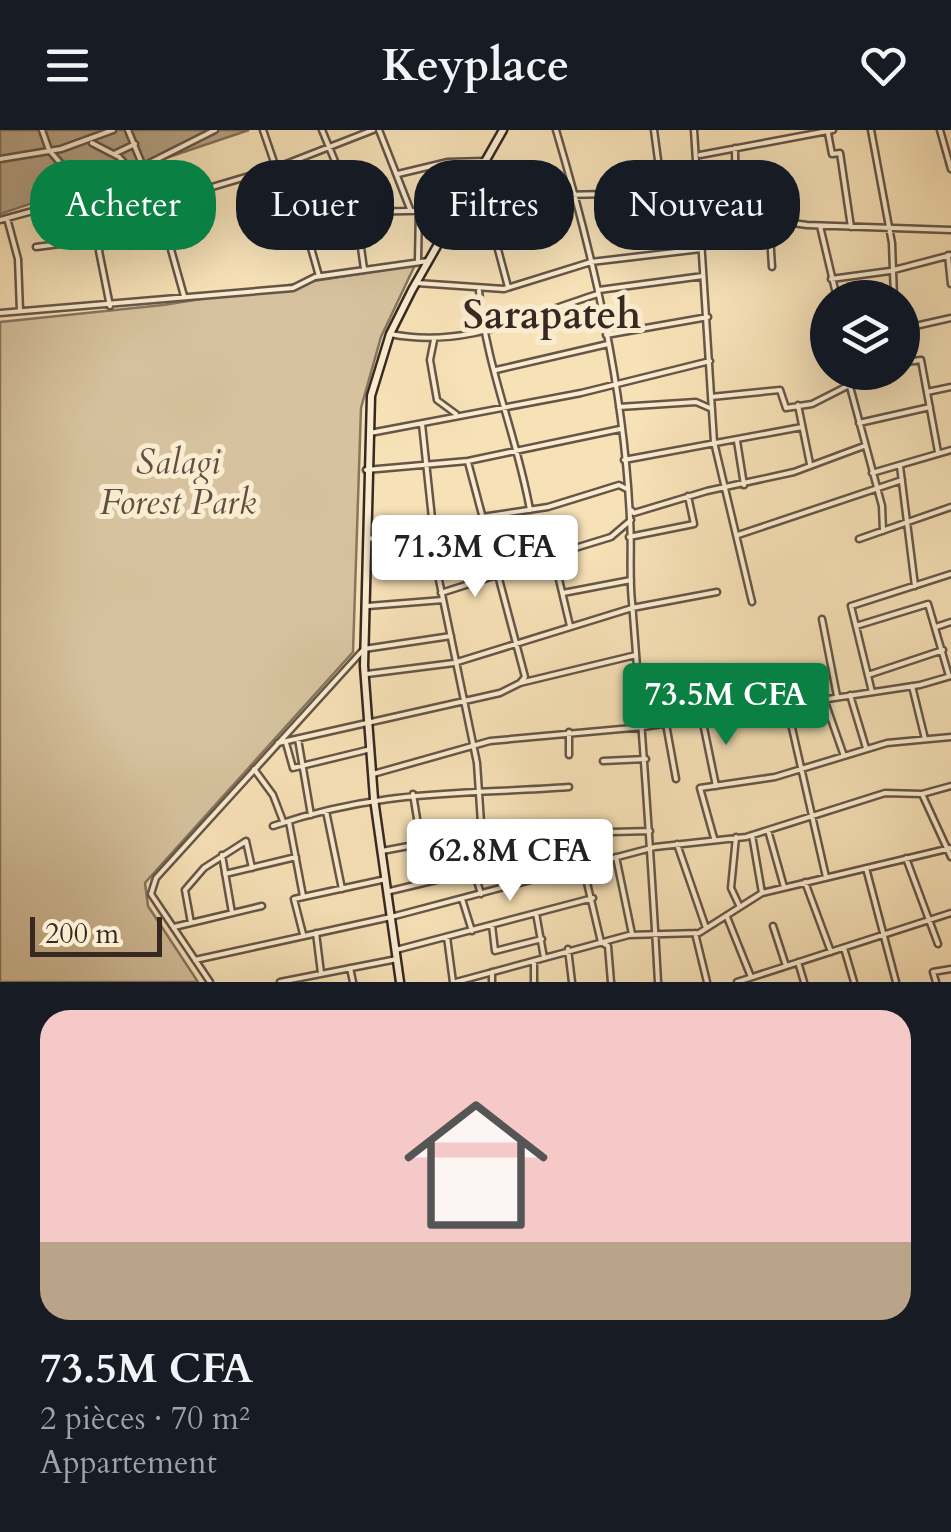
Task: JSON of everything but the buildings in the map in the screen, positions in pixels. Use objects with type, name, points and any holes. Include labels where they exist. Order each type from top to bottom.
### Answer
[{"type":"street","points":[[42,130],[60,160]]},
{"type":"street","points":[[0,160],[89,142],[113,130]]},
{"type":"street","points":[[128,130],[142,160]]},
{"type":"street","points":[[157,160],[215,130]]},
{"type":"street","points":[[263,130],[273,160]]},
{"type":"street","points":[[322,130],[337,160]]},
{"type":"street","points":[[294,160],[376,130],[398,174],[410,210]]},
{"type":"street","points":[[487,160],[503,130]]},
{"type":"street","points":[[556,130],[598,292],[624,460],[631,520],[632,608],[644,727],[658,982]]},
{"type":"street","points":[[654,130],[658,160]]},
{"type":"street","points":[[694,130],[699,160]]},
{"type":"street","points":[[699,155],[830,130],[832,154],[840,153],[852,227]]},
{"type":"street","points":[[871,130],[890,226],[891,280]]},
{"type":"street","points":[[951,131],[941,132],[951,169]]},
{"type":"street","points":[[89,142],[120,160]]},
{"type":"street","points":[[114,154],[135,144]]},
{"type":"street","points":[[735,148],[735,160]]},
{"type":"street","points":[[398,174],[414,170]]},
{"type":"street","points":[[576,196],[594,195]]},
{"type":"street","points":[[394,211],[414,210]]},
{"type":"street","points":[[20,312],[18,259],[3,219],[30,212]]},
{"type":"street","points":[[800,223],[951,230]]},
{"type":"street","points":[[820,226],[832,279],[890,271],[950,255],[951,284]]},
{"type":"street","points":[[101,250],[110,306]]},
{"type":"street","points":[[172,250],[185,297]]},
{"type":"street","points":[[312,250],[320,276]]},
{"type":"street","points":[[361,250],[364,269]]},
{"type":"street","points":[[418,250],[418,262]]},
{"type":"street","points":[[400,982],[374,798],[364,674],[366,470],[372,387],[390,334],[435,250]]},
{"type":"street","points":[[498,250],[508,288]]},
{"type":"street","points":[[416,284],[479,290],[508,288],[591,262],[692,250]]},
{"type":"street","points":[[700,250],[708,317],[714,442],[752,602]]},
{"type":"street","points":[[771,250],[772,268]]},
{"type":"street","points":[[0,313],[293,288],[320,276],[428,261]]},
{"type":"street","points":[[390,334],[434,339],[486,333],[598,292],[704,276]]},
{"type":"street","points":[[479,290],[494,371],[517,447],[530,510]]},
{"type":"street","points":[[606,335],[708,317]]},
{"type":"street","points":[[920,327],[951,318]]},
{"type":"street","points":[[434,339],[430,360],[437,400],[456,414]]},
{"type":"street","points":[[494,371],[608,344]]},
{"type":"street","points":[[370,433],[614,384],[710,360]]},
{"type":"street","points":[[920,360],[938,452]]},
{"type":"street","points":[[927,392],[951,387]]},
{"type":"street","points":[[712,397],[780,390],[786,408],[812,404],[836,390]]},
{"type":"street","points":[[851,390],[883,531]]},
{"type":"street","points":[[617,408],[696,402],[712,409]]},
{"type":"street","points":[[798,406],[810,466]]},
{"type":"street","points":[[859,423],[930,407]]},
{"type":"street","points":[[422,424],[441,593],[480,790],[482,838]]},
{"type":"street","points":[[624,460],[802,427]]},
{"type":"street","points":[[366,470],[468,460],[620,429]]},
{"type":"street","points":[[737,439],[744,485]]},
{"type":"street","points":[[629,508],[634,513],[688,496],[744,485],[864,446]]},
{"type":"street","points":[[872,474],[951,450]]},
{"type":"street","points":[[468,460],[518,644],[525,677],[520,683]]},
{"type":"street","points":[[900,466],[915,586]]},
{"type":"street","points":[[738,535],[811,514],[902,480]]},
{"type":"street","points":[[482,517],[530,510],[619,485],[627,489]]},
{"type":"street","points":[[629,537],[694,524],[688,496]]},
{"type":"street","points":[[859,539],[951,507]]},
{"type":"street","points":[[441,593],[611,537],[631,520]]},
{"type":"street","points":[[366,539],[432,528]]},
{"type":"street","points":[[553,554],[570,626]]},
{"type":"street","points":[[872,692],[851,606],[951,574]]},
{"type":"street","points":[[563,593],[632,580]]},
{"type":"street","points":[[364,674],[454,662],[632,608],[716,592]]},
{"type":"street","points":[[364,606],[443,600]]},
{"type":"street","points":[[372,774],[472,746],[666,724],[912,686],[950,676],[928,604],[855,626]]},
{"type":"street","points":[[822,619],[837,696]]},
{"type":"street","points":[[936,627],[951,622]]},
{"type":"street","points":[[210,982],[151,894],[152,886],[364,649],[451,636]]},
{"type":"street","points":[[868,675],[942,650]]},
{"type":"street","points":[[276,744],[636,655]]},
{"type":"street","points":[[912,686],[925,738]]},
{"type":"street","points":[[850,694],[866,748]]},
{"type":"street","points":[[824,698],[844,756]]},
{"type":"street","points":[[786,705],[826,877]]},
{"type":"street","points":[[702,718],[716,786]]},
{"type":"street","points":[[666,724],[676,779]]},
{"type":"street","points":[[569,732],[569,754]]},
{"type":"street","points":[[714,838],[700,788],[800,772],[866,748],[951,737]]},
{"type":"street","points":[[298,738],[311,815]]},
{"type":"street","points":[[286,742],[293,768],[371,749]]},
{"type":"street","points":[[603,761],[646,759]]},
{"type":"street","points":[[254,769],[286,822],[303,896]]},
{"type":"street","points":[[195,960],[391,917],[651,848],[752,835],[885,793],[922,794],[951,786]]},
{"type":"street","points":[[273,826],[374,798],[569,787]]},
{"type":"street","points":[[413,794],[421,843]]},
{"type":"street","points":[[922,794],[951,857]]},
{"type":"street","points":[[326,811],[342,888]]},
{"type":"street","points":[[768,830],[784,887]]},
{"type":"street","points":[[382,851],[462,836],[650,831]]},
{"type":"street","points":[[752,835],[762,892]]},
{"type":"street","points":[[736,837],[732,888],[740,906]]},
{"type":"street","points":[[191,923],[185,890],[222,856],[246,841],[252,868]]},
{"type":"street","points":[[677,844],[706,928]]},
{"type":"street","points":[[447,937],[455,982],[632,934],[695,932],[762,892],[949,848]]},
{"type":"street","points":[[222,856],[232,913]]},
{"type":"street","points":[[225,874],[296,857]]},
{"type":"street","points":[[616,857],[632,934]]},
{"type":"street","points":[[906,858],[938,944]]},
{"type":"street","points":[[584,866],[601,942],[608,946],[611,982]]},
{"type":"street","points":[[866,868],[896,982]]},
{"type":"street","points":[[388,891],[474,871],[480,894]]},
{"type":"street","points":[[303,936],[294,899],[386,878]]},
{"type":"street","points":[[805,882],[831,952]]},
{"type":"street","points":[[280,982],[350,968],[592,898]]},
{"type":"street","points":[[462,899],[472,931]]},
{"type":"street","points":[[173,927],[262,906]]},
{"type":"street","points":[[536,913],[544,958]]},
{"type":"street","points":[[737,982],[951,913]]},
{"type":"street","points":[[726,915],[755,979]]},
{"type":"street","points":[[492,925],[495,951],[542,939]]},
{"type":"street","points":[[773,926],[786,966]]},
{"type":"street","points":[[695,932],[707,982]]},
{"type":"street","points":[[316,933],[322,974]]},
{"type":"street","points":[[844,948],[854,982]]},
{"type":"street","points":[[568,949],[572,982]]},
{"type":"street","points":[[534,961],[534,982]]},
{"type":"street","points":[[798,962],[804,982]]},
{"type":"street","points":[[350,968],[353,982]]},
{"type":"street","points":[[936,982],[934,972],[951,970]]},
{"type":"street","points":[[492,972],[492,982]]},
{"type":"green space","name":"Salagi Forest Park","points":[[415,265],[381,337],[361,408],[353,652],[145,883],[148,906],[198,982],[0,982],[0,322],[163,305]]},
{"type":"shaded area","points":[[0,130],[249,130],[160,160],[30,160],[30,204],[0,214]]},
{"type":"district","name":"Sarapateh","points":[[552,314]]}]
